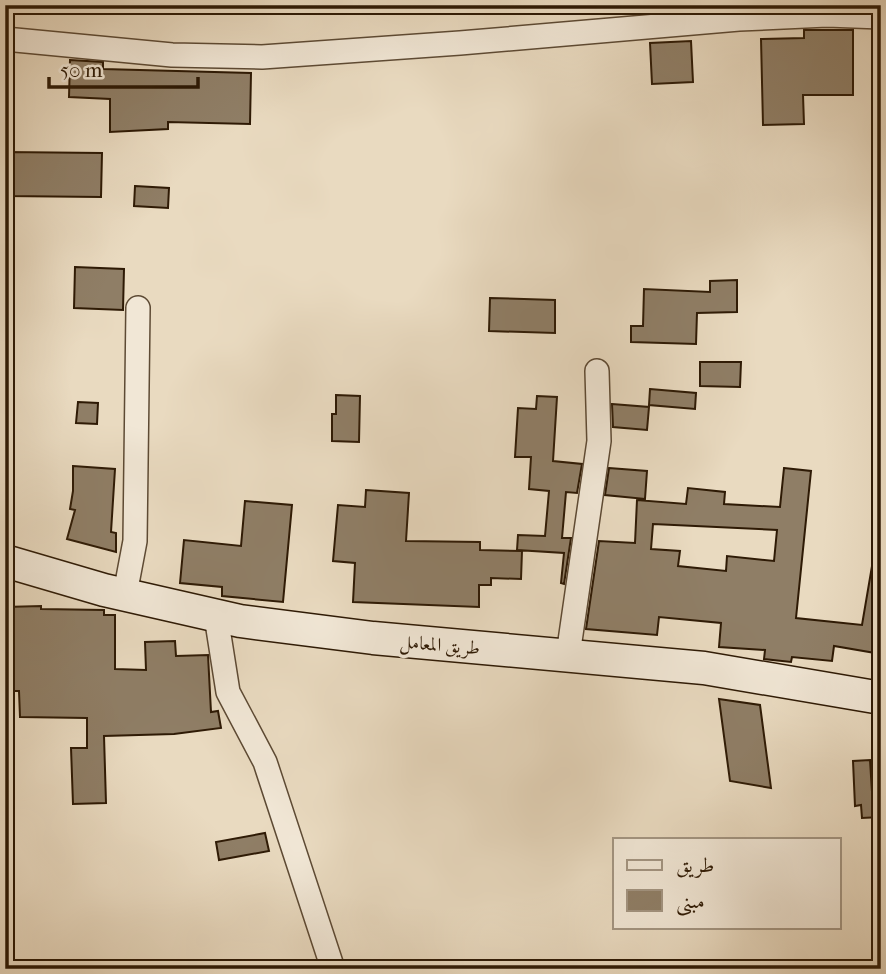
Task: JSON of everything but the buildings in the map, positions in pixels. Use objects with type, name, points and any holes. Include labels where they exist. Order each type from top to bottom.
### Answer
[{"type":"main road","name":"طريق المعامل","points":[[5,561],[216,616],[373,638],[704,667],[881,698]]},
{"type":"street","points":[[5,39],[172,55],[262,57],[460,43],[736,12],[881,16]]},
{"type":"street","points":[[125,594],[135,541],[138,307]]},
{"type":"street","points":[[568,655],[599,441],[597,371]]},
{"type":"street","points":[[216,616],[228,692],[265,762],[333,969]]}]
